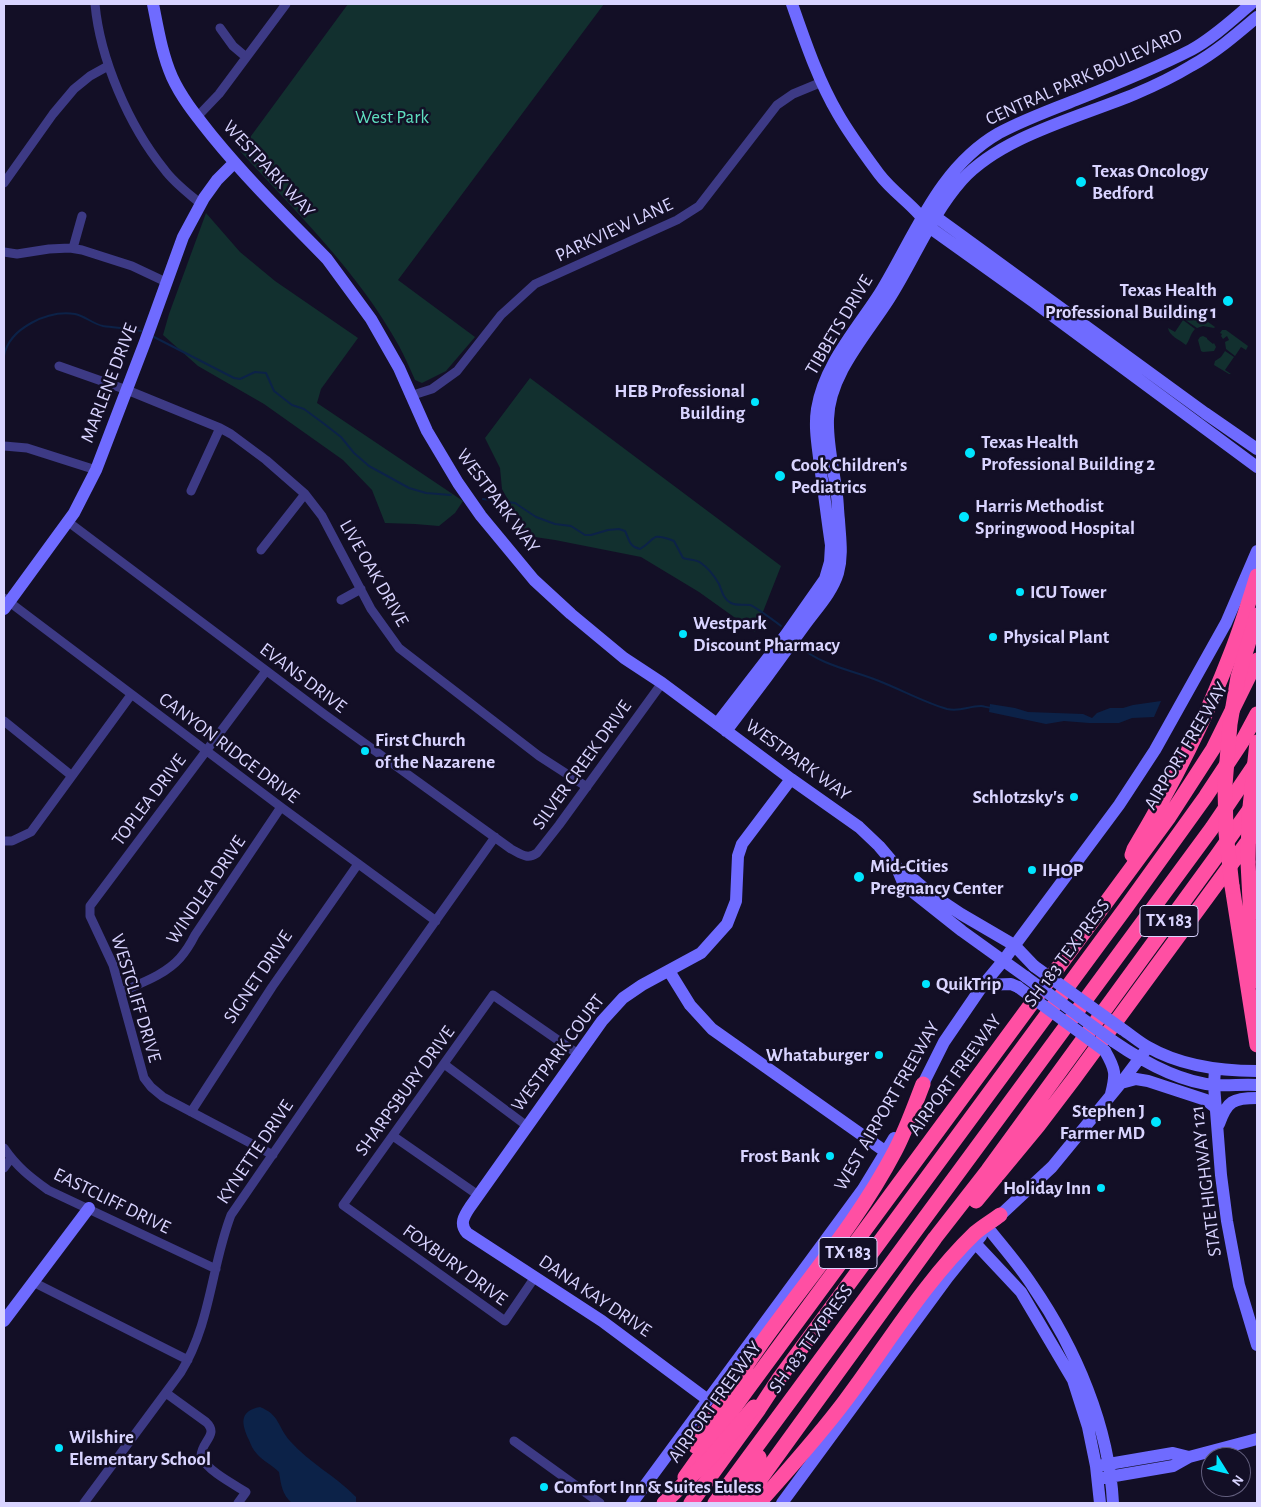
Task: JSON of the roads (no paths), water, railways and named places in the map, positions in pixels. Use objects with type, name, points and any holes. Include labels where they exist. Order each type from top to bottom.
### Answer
[{"type":"highway","points":[[1125,877],[1134,849],[1182,762],[1212,700],[1257,576]]},
{"type":"highway","points":[[1257,616],[1238,677],[1230,724],[1225,785],[1226,833],[1232,886],[1257,1045]]},
{"type":"highway","name":"AIRPORT FREEWAY","points":[[666,1502],[1169,817],[1194,780],[1227,723],[1257,660]]},
{"type":"highway","name":"SH 183 TEXPRESS","points":[[691,1503],[756,1408],[1133,898],[1206,796],[1257,714]]},
{"type":"highway","points":[[1257,742],[1249,816],[1248,862],[1250,912],[1257,981]]},
{"type":"highway","name":"SH 183 TEXPRESS","points":[[761,1446],[775,1422],[1200,844],[1257,761]]},
{"type":"highway","name":"TX 183","points":[[743,1503],[935,1238],[988,1170],[1257,799]]},
{"type":"highway","points":[[935,1238],[964,1216],[1038,1126],[1257,829]]},
{"type":"highway","points":[[666,1502],[684,1463],[735,1383],[760,1346],[852,1222],[870,1194],[895,1151],[911,1117],[923,1084]]},
{"type":"highway","points":[[759,1503],[823,1428],[925,1290],[952,1257],[977,1232],[1000,1215]]},
{"type":"highway","points":[[666,1502],[756,1408]]},
{"type":"highway","points":[[715,1503],[761,1446]]},
{"type":"highway","points":[[732,1503],[761,1446]]},
{"type":"street","points":[[95,4],[103,50],[108,66],[131,118],[164,170],[177,184],[201,204]]},
{"type":"street","name":"WESTPARK WAY","points":[[153,4],[160,42],[172,77],[181,94],[234,163],[327,259],[340,275],[371,319],[399,368],[410,396],[441,458],[473,504],[534,580],[624,658],[662,683],[859,827],[896,866],[904,885],[954,925],[1130,1053],[1144,1052]]},
{"type":"street","points":[[197,117],[216,98],[286,4]]},
{"type":"street","points":[[792,4],[822,82],[837,114],[890,188],[922,216],[1257,449]]},
{"type":"street","points":[[1252,4],[1257,8]]},
{"type":"street","name":"CENTRAL PARK BOULEVARD","points":[[922,216],[955,169],[989,140],[1011,127],[1193,49],[1219,32],[1252,4]]},
{"type":"street","name":"CENTRAL PARK BOULEVARD","points":[[932,222],[962,180],[974,168],[999,151],[1034,134],[1170,78],[1206,57],[1257,17]]},
{"type":"street","points":[[220,28],[233,46],[246,57]]},
{"type":"street","points":[[1162,63],[1170,78]]},
{"type":"street","points":[[4,183],[53,114],[74,89],[90,76],[108,66]]},
{"type":"street","name":"PARKVIEW LANE","points":[[410,396],[432,389],[457,371],[501,315],[535,284],[677,220],[698,206],[777,105],[793,94],[822,82]]},
{"type":"street","points":[[989,140],[999,151]]},
{"type":"street","name":"MARLENE DRIVE","points":[[5,603],[67,521],[82,497],[96,470],[127,390],[182,238],[217,180],[234,163]]},
{"type":"street","points":[[73,248],[82,216]]},
{"type":"street","name":"TIBBETS DRIVE","points":[[873,312],[922,216]]},
{"type":"street","name":"TIBBETS DRIVE","points":[[722,727],[775,666],[818,598],[832,588],[841,556],[834,529],[837,496],[831,464],[823,438],[828,422],[826,396],[833,364],[850,336],[873,312],[889,299],[932,222]]},
{"type":"street","points":[[4,252],[17,254],[48,249],[73,248],[132,266],[166,282]]},
{"type":"street","points":[[1038,298],[1257,467]]},
{"type":"street","name":"LIVE OAK DRIVE","points":[[59,366],[127,390],[220,428],[232,434],[266,460],[305,494],[322,516],[371,609],[399,648],[539,756],[587,787]]},
{"type":"street","points":[[191,491],[220,428]]},
{"type":"street","points":[[4,446],[27,448],[96,470]]},
{"type":"street","points":[[261,550],[305,494]]},
{"type":"street","name":"EVANS DRIVE","points":[[67,521],[266,671],[524,856]]},
{"type":"street","name":"AIRPORT FREEWAY","points":[[1155,750],[1226,623],[1257,551]]},
{"type":"street","points":[[341,600],[361,589]]},
{"type":"street","name":"CANYON RIDGE DRIVE","points":[[5,603],[436,921]]},
{"type":"street","name":"TOPLEA DRIVE","points":[[97,928],[90,916],[90,906],[266,671]]},
{"type":"street","name":"SILVER CREEK DRIVE","points":[[524,856],[533,856],[537,853],[662,683]]},
{"type":"street","points":[[5,841],[12,841],[31,832],[131,695]]},
{"type":"street","points":[[4,721],[72,776]]},
{"type":"street","name":"WEST AIRPORT FREEWAY","points":[[632,1503],[863,1189],[886,1152],[944,1042],[983,985],[1119,805],[1155,750]]},
{"type":"street","name":"WESTPARK COURT","points":[[462,1224],[464,1215],[578,1054],[623,998],[642,984],[701,953],[727,924],[736,902],[738,856],[742,844],[791,779]]},
{"type":"street","name":"WINDLEA DRIVE","points":[[121,992],[164,972],[186,951],[281,807]]},
{"type":"street","name":"KYNETTE DRIVE","points":[[84,1503],[166,1393],[188,1360],[206,1314],[223,1237],[231,1214],[495,837]]},
{"type":"street","name":"SIGNET DRIVE","points":[[191,1112],[272,987],[358,864]]},
{"type":"street","name":"WESTPARK WAY","points":[[900,873],[911,877],[931,894],[961,914],[1014,945],[1034,966],[1122,1029],[1144,1052]]},
{"type":"street","name":"WESTCLIFF DRIVE","points":[[97,928],[113,965],[144,1078],[163,1097],[272,1155]]},
{"type":"street","points":[[669,970],[690,1005],[712,1029],[886,1152]]},
{"type":"street","points":[[983,985],[1010,984],[1018,987],[1105,1052],[1114,1068],[1114,1082],[1110,1097]]},
{"type":"street","name":"SHARPSBURY DRIVE","points":[[343,1205],[493,995],[578,1054]]},
{"type":"street","points":[[1144,1052],[1170,1057],[1215,1070],[1255,1071]]},
{"type":"street","points":[[782,1503],[975,1243],[1000,1215],[1052,1168],[1144,1052]]},
{"type":"street","points":[[1144,1052],[1154,1066],[1184,1078],[1214,1085],[1256,1084]]},
{"type":"street","points":[[444,1064],[527,1126]]},
{"type":"street","name":"STATE HIGHWAY 121","points":[[1215,1070],[1214,1085],[1217,1127],[1227,1221],[1239,1285],[1257,1345]]},
{"type":"street","points":[[1121,1083],[1136,1079],[1148,1081],[1206,1100],[1216,1108]]},
{"type":"street","points":[[1217,1127],[1224,1110],[1233,1101],[1254,1098]]},
{"type":"street","points":[[393,1136],[478,1195]]},
{"type":"street","name":"EASTCLIFF DRIVE","points":[[4,1148],[27,1175],[48,1190],[216,1269]]},
{"type":"street","points":[[4,1168],[11,1158]]},
{"type":"street","name":"FOXBURY DRIVE","points":[[343,1205],[505,1321],[535,1277]]},
{"type":"street","points":[[4,1321],[89,1208]]},
{"type":"street","name":"DANA KAY DRIVE","points":[[462,1224],[468,1233],[602,1321],[708,1400]]},
{"type":"street","points":[[988,1228],[1032,1285],[1032,1297],[1088,1411],[1104,1439],[1110,1464],[1113,1503]]},
{"type":"street","points":[[975,1243],[1022,1292],[1032,1297]]},
{"type":"street","points":[[33,1282],[188,1360]]},
{"type":"street","points":[[166,1393],[206,1422],[211,1428],[212,1431],[200,1453],[204,1462],[228,1482],[246,1492],[238,1503]]},
{"type":"street","points":[[1088,1411],[1088,1427],[1097,1473],[1100,1503]]},
{"type":"street","points":[[1097,1473],[1111,1477],[1173,1466],[1189,1457],[1257,1439]]},
{"type":"street","points":[[514,1441],[600,1503]]},
{"type":"street","points":[[1097,1473],[1110,1464],[1173,1453],[1189,1457]]},
{"type":"water","points":[[1161,701],[1154,717],[1132,718],[1119,723],[1064,721],[1046,724],[989,712],[990,704],[1028,712],[1083,714],[1092,718],[1097,713],[1110,708],[1123,708]]},
{"type":"water","points":[[260,1407],[275,1417],[286,1436],[297,1449],[340,1482],[356,1497],[356,1503],[292,1503],[289,1500],[283,1489],[279,1472],[262,1459],[251,1446],[245,1429],[245,1415],[253,1409]]},
{"type":"waterway","points":[[4,356],[7,346],[22,329],[42,318],[53,315],[75,314],[103,326],[141,331]]},
{"type":"waterway","points":[[154,337],[234,378],[240,379],[255,372],[266,373],[274,391],[292,405],[304,409],[341,437],[354,453],[369,466],[409,488],[426,493],[451,495]]},
{"type":"waterway","points":[[483,499],[515,503],[536,517],[555,524],[571,526],[585,535],[619,529],[625,531],[631,545],[640,549],[657,537],[674,541],[683,558],[695,560],[709,570],[728,601],[736,604],[750,605],[781,626]]},
{"type":"waterway","points":[[799,646],[827,663],[879,681],[947,709],[981,706],[992,708]]},
{"type":"place","name":"Texas Oncology Bedford","points":[[1081,182]]},
{"type":"place","name":"Texas Health Professional Building 1","points":[[1228,301]]},
{"type":"place","name":"HEB Professional Building","points":[[755,402]]},
{"type":"place","name":"Texas Health Professional Building 2","points":[[970,453]]},
{"type":"place","name":"Cook Children's Pediatrics","points":[[780,476]]},
{"type":"place","name":"Harris Methodist Springwood Hospital","points":[[964,517]]},
{"type":"place","name":"ICU Tower","points":[[1020,592]]},
{"type":"place","name":"Westpark Discount Pharmacy","points":[[683,634]]},
{"type":"place","name":"Physical Plant","points":[[993,637]]},
{"type":"place","name":"First Church of the Nazarene","points":[[365,751]]},
{"type":"place","name":"Schlotzsky's","points":[[1074,797]]},
{"type":"place","name":"IHOP","points":[[1032,870]]},
{"type":"place","name":"Mid-Cities Pregnancy Center","points":[[859,877]]},
{"type":"place","name":"QuikTrip","points":[[926,984]]},
{"type":"place","name":"Whataburger","points":[[879,1055]]},
{"type":"place","name":"Stephen J Farmer MD","points":[[1156,1122]]},
{"type":"place","name":"Frost Bank","points":[[830,1156]]},
{"type":"place","name":"Holiday Inn","points":[[1101,1188]]},
{"type":"place","name":"Wilshire Elementary School","points":[[59,1448]]},
{"type":"place","name":"Comfort Inn & Suites Euless","points":[[544,1487]]},
{"type":"park label","name":"West Park","points":[[392,117]]}]
